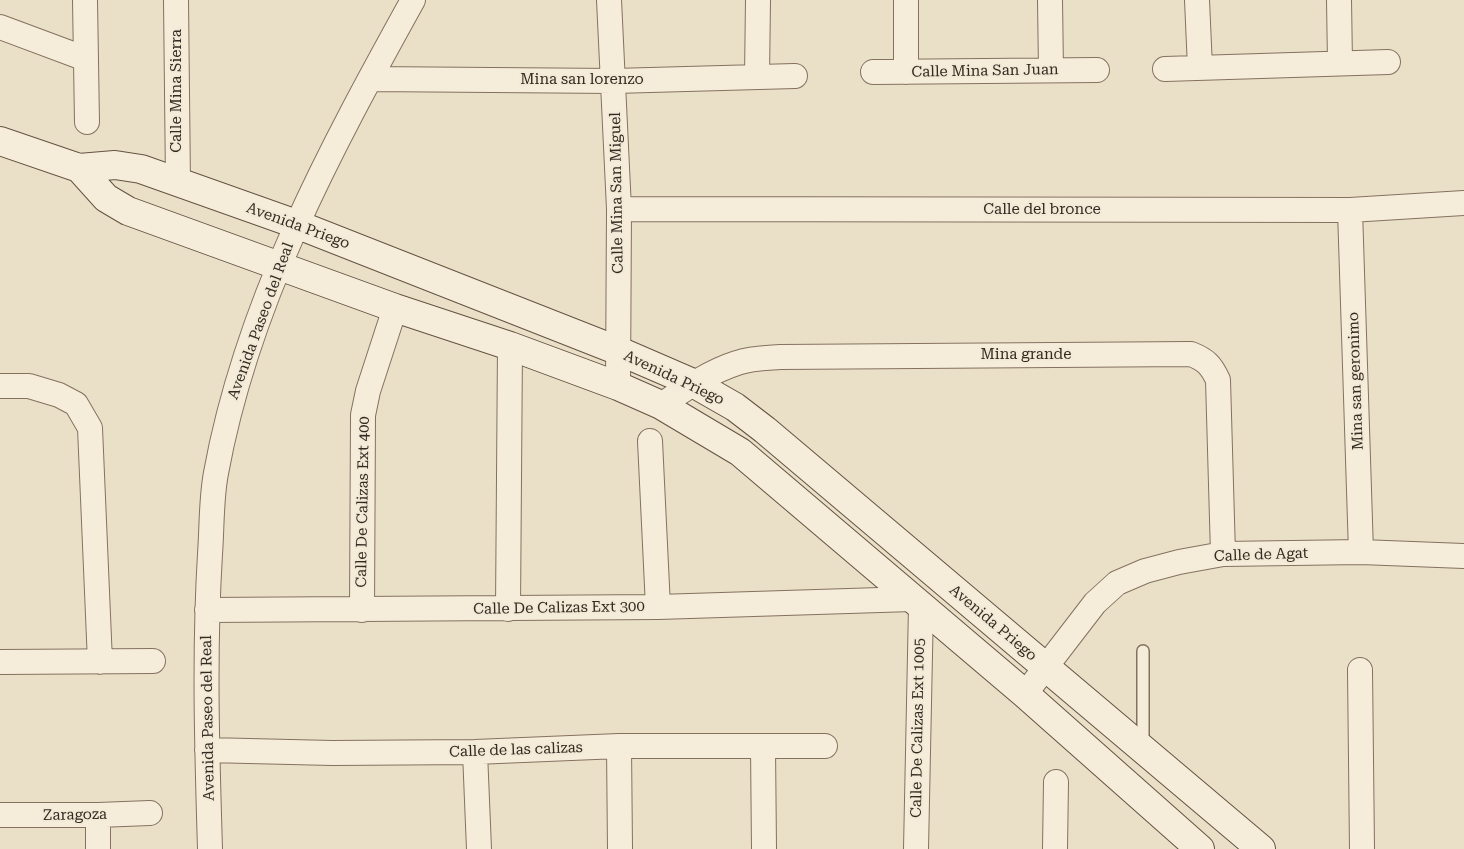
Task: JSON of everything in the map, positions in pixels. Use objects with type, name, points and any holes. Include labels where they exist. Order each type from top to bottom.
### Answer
[{"type":"street","points":[[85,0],[87,122]]},
{"type":"street","name":"Calle Mina Sierra","points":[[176,0],[178,183]]},
{"type":"street","name":"Avenida Paseo del Real","points":[[210,849],[207,750],[207,610],[216,476],[225,432],[245,357],[296,224],[370,79],[413,0]]},
{"type":"street","name":"Calle Mina San Miguel","points":[[609,0],[619,210],[618,386]]},
{"type":"street","points":[[756,77],[758,0]]},
{"type":"street","points":[[906,0],[906,72]]},
{"type":"street","points":[[1050,0],[1051,70]]},
{"type":"street","points":[[1197,0],[1200,68]]},
{"type":"street","points":[[1339,0],[1340,63]]},
{"type":"street","points":[[0,27],[86,59]]},
{"type":"street","points":[[1165,69],[1388,62]]},
{"type":"street","name":"Calle Mina San Juan","points":[[873,72],[1097,70]]},
{"type":"street","name":"Mina san lorenzo","points":[[370,79],[614,81],[795,76]]},
{"type":"street","name":"Avenida Priego","points":[[0,141],[79,168],[115,165],[141,169],[296,224],[619,351],[693,384],[735,407],[765,430],[1261,849]]},
{"type":"street","name":"Avenida Priego","points":[[79,168],[106,198],[128,211],[395,308],[510,346],[618,386],[661,405],[740,452],[1025,694],[1200,849]]},
{"type":"street","name":"Calle del bronce","points":[[619,210],[1350,210],[1464,203]]},
{"type":"street","name":"Mina san geronimo","points":[[1350,210],[1362,552]]},
{"type":"street","name":"Calle De Calizas Ext 400","points":[[362,610],[363,415],[368,391],[395,308]]},
{"type":"street","points":[[508,608],[510,346]]},
{"type":"street","name":"Mina grande","points":[[661,405],[720,369],[738,362],[755,359],[780,357],[1191,354],[1202,359],[1213,368],[1218,380],[1223,554]]},
{"type":"street","points":[[0,386],[29,386],[58,395],[76,404],[90,428],[100,662]]},
{"type":"street","points":[[650,441],[658,607]]},
{"type":"street","name":"Calle de Agat","points":[[1025,694],[1095,603],[1116,583],[1171,564],[1223,554],[1362,552],[1464,556]]},
{"type":"street","name":"Calle De Calizas Ext 300","points":[[207,610],[362,610],[916,603]]},
{"type":"street","name":"Calle De Calizas Ext 1005","points":[[916,603],[916,849]]},
{"type":"street","points":[[0,662],[153,661]]},
{"type":"street","points":[[1360,670],[1362,849]]},
{"type":"street","points":[[619,746],[620,849]]},
{"type":"street","name":"Calle de las calizas","points":[[207,750],[332,753],[475,752],[619,746],[826,746]]},
{"type":"street","points":[[763,747],[764,849]]},
{"type":"street","points":[[475,752],[479,849]]},
{"type":"street","points":[[1056,782],[1056,849]]},
{"type":"street","name":"Zaragoza","points":[[0,816],[150,813]]},
{"type":"street","points":[[98,815],[98,849]]},
{"type":"lane","points":[[1143,651],[1143,750]]}]
